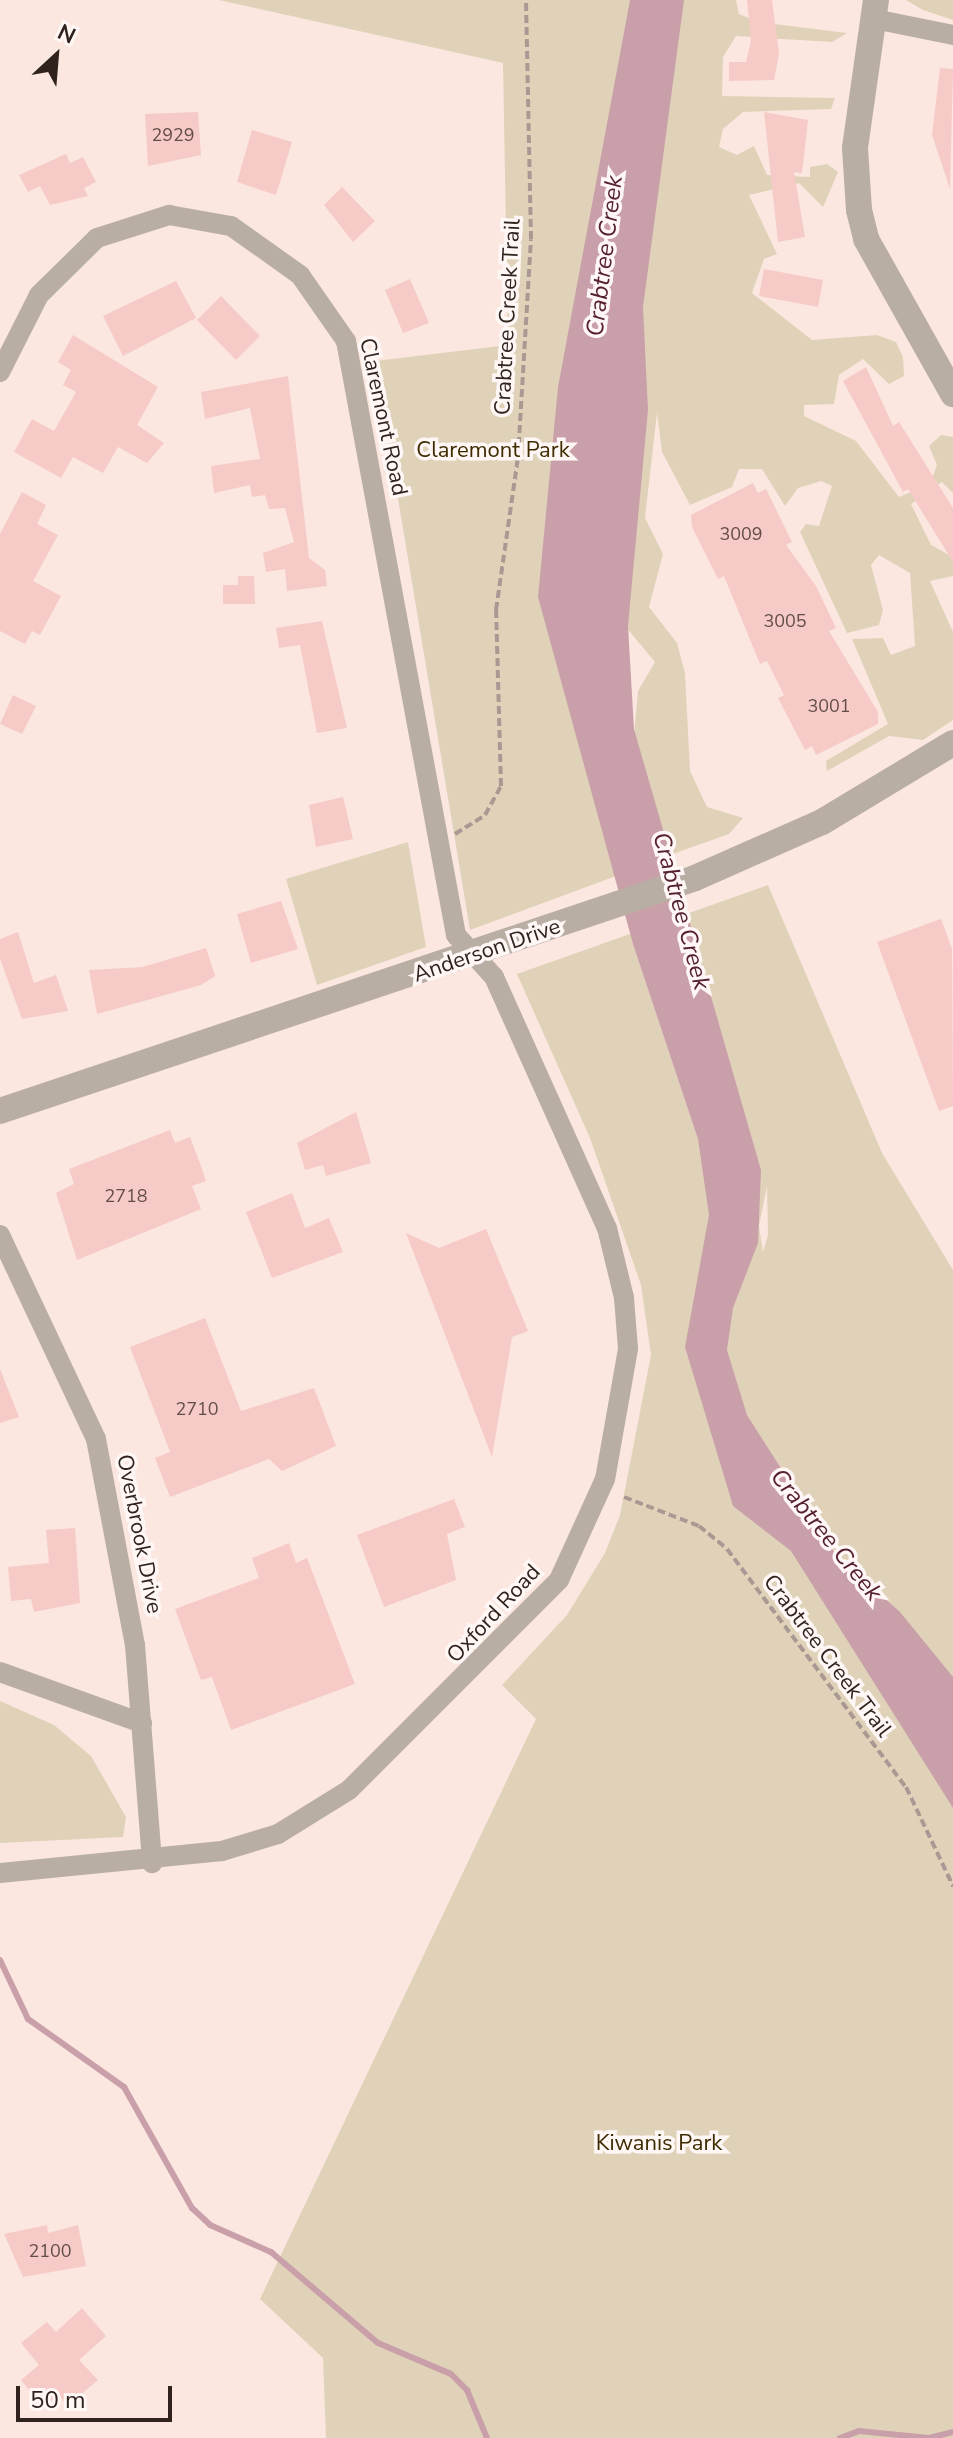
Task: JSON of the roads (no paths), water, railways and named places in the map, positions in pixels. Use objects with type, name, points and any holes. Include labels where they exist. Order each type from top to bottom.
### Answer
[{"type":"street","points":[[953,35],[875,9],[855,148],[859,210],[877,259],[953,394]]},
{"type":"street","name":"Claremont Road","points":[[0,372],[39,295],[97,238],[169,215],[231,226],[300,275],[346,341],[456,935],[480,954]]},
{"type":"street","name":"Anderson Drive","points":[[0,1111],[480,954],[723,865],[822,822],[953,743]]},
{"type":"street","name":"Oxford Road","points":[[0,1873],[152,1863],[278,1834],[349,1790],[540,1606],[584,1534],[605,1479],[626,1374],[624,1298],[607,1228],[480,954]]},
{"type":"street","name":"Overbrook Drive","points":[[0,1235],[96,1439],[117,1531],[142,1723],[152,1863]]},
{"type":"street","points":[[0,1672],[142,1723]]},
{"type":"water","name":"Crabtree Creek","points":[[630,0],[684,0],[643,307],[648,410],[628,626],[634,729],[761,1170],[758,1243],[733,1308],[727,1350],[747,1415],[836,1555],[900,1612],[953,1677],[953,1808],[791,1551],[733,1506],[685,1347],[709,1215],[698,1139],[633,944],[538,597],[558,387]]},
{"type":"waterway","points":[[0,1960],[28,2019],[124,2087],[192,2208],[210,2225],[271,2252],[378,2343],[451,2374],[467,2390],[487,2438]]},
{"type":"waterway","points":[[840,2438],[859,2431],[929,2438],[953,2432]]},
{"type":"park label","name":"Claremont Park","points":[[493,451]]},
{"type":"park label","name":"Kiwanis Park","points":[[659,2144]]}]
